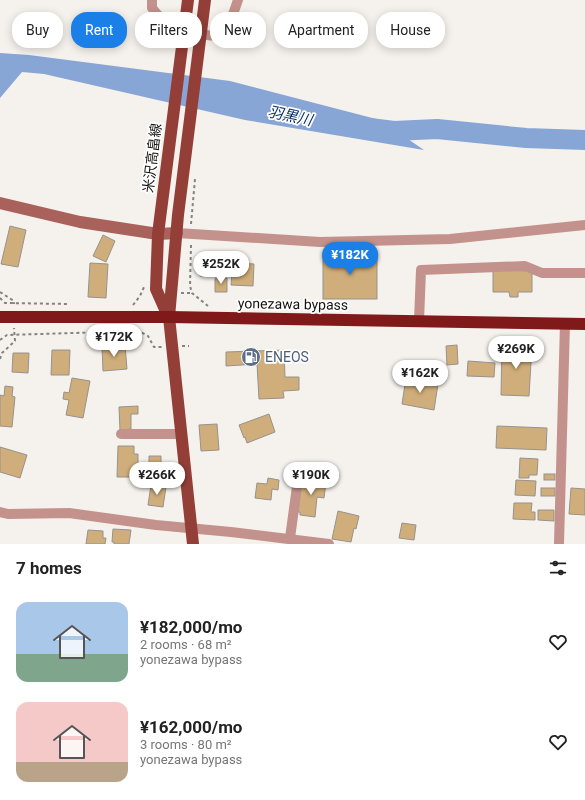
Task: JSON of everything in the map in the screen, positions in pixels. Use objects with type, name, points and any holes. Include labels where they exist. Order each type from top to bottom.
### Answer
[{"type":"highway","name":"yonezawa bypass","points":[[0,317],[169,317],[585,324]]},
{"type":"main road","name":"米沢高畠線","points":[[169,317],[156,289],[158,234],[188,0]]},
{"type":"main road","name":"米沢高畠線","points":[[193,544],[169,317],[178,215],[205,0]]},
{"type":"street","points":[[152,0],[152,8],[167,22],[192,32],[217,36],[226,30],[238,0]]},
{"type":"street","points":[[0,203],[80,222],[158,234],[177,233],[320,242],[450,239],[585,225]]},
{"type":"street","points":[[419,321],[421,270],[525,266],[542,273],[585,273]]},
{"type":"street","points":[[559,544],[565,323]]},
{"type":"street","points":[[121,434],[181,434]]},
{"type":"street","points":[[290,538],[300,472],[322,475]]},
{"type":"street","points":[[0,512],[8,514],[68,513],[156,525],[191,527],[329,544]]},
{"type":"path","points":[[191,222],[190,286],[192,293],[209,306]]},
{"type":"path","points":[[0,292],[14,301]]},
{"type":"path","points":[[133,306],[142,292]]},
{"type":"path","points":[[0,298],[5,303],[69,304]]},
{"type":"path","points":[[0,340],[7,335],[139,332],[148,336],[154,347]]},
{"type":"path","points":[[0,359],[2,353],[14,341]]},
{"type":"water","points":[[0,53],[29,55],[230,81],[380,120],[424,150],[245,120],[44,74],[22,72],[0,98]]},
{"type":"building","points":[[10,226],[26,230],[18,267],[1,264]]},
{"type":"building","points":[[103,235],[115,241],[106,262],[93,256]]},
{"type":"building","points":[[225,252],[227,276],[215,277],[213,253]]},
{"type":"building","points":[[323,253],[377,253],[377,299],[323,299]]},
{"type":"building","points":[[206,257],[212,257],[213,276],[200,276],[199,262],[206,262]]},
{"type":"building","points":[[90,263],[108,264],[106,298],[88,297]]},
{"type":"building","points":[[238,263],[254,264],[253,286],[231,285],[232,274],[237,274]]},
{"type":"building","points":[[493,270],[532,271],[532,292],[518,292],[518,297],[510,297],[509,292],[493,292]]},
{"type":"building","points":[[227,278],[227,292],[215,292],[215,279]]},
{"type":"building","points":[[502,344],[532,346],[529,396],[501,395]]},
{"type":"building","points":[[125,345],[127,369],[103,371],[102,347]]},
{"type":"building","points":[[457,345],[458,364],[447,365],[446,346]]},
{"type":"building","points":[[52,350],[70,350],[69,375],[51,375]]},
{"type":"building","points":[[284,350],[285,377],[299,377],[299,390],[283,391],[284,398],[259,399],[257,364],[226,366],[226,352]]},
{"type":"building","points":[[13,353],[29,353],[28,373],[12,372]]},
{"type":"building","points":[[468,361],[495,363],[494,377],[467,376]]},
{"type":"building","points":[[72,378],[90,381],[83,418],[66,415],[69,400],[63,399],[64,392],[69,393]]},
{"type":"building","points":[[406,378],[438,384],[434,410],[402,404]]},
{"type":"building","points":[[5,386],[13,387],[12,396],[15,397],[12,427],[0,426],[0,395],[4,396]]},
{"type":"building","points":[[138,406],[138,414],[131,414],[131,429],[120,430],[119,407]]},
{"type":"building","points":[[269,414],[275,432],[247,443],[239,425]]},
{"type":"building","points":[[217,424],[219,450],[201,451],[199,425]]},
{"type":"building","points":[[497,426],[547,428],[546,450],[496,448]]},
{"type":"building","points":[[118,446],[134,446],[134,454],[138,454],[138,468],[135,468],[135,477],[117,477]]},
{"type":"building","points":[[0,447],[27,455],[20,478],[0,472]]},
{"type":"building","points":[[149,456],[161,456],[161,475],[157,475],[157,480],[146,480],[146,463],[149,463]]},
{"type":"building","points":[[520,458],[538,459],[537,475],[529,475],[529,478],[519,478]]},
{"type":"building","points":[[544,474],[555,474],[555,480],[544,480]]},
{"type":"building","points":[[268,478],[279,480],[278,490],[272,489],[271,500],[255,498],[257,483],[267,484]]},
{"type":"building","points":[[307,478],[321,479],[321,481],[326,482],[324,498],[317,497],[315,517],[300,515],[300,512],[298,512],[301,485],[303,485],[304,482],[307,482]]},
{"type":"building","points":[[516,480],[536,481],[535,496],[515,495]]},
{"type":"building","points":[[151,485],[166,487],[163,507],[148,505]]},
{"type":"building","points":[[541,488],[555,488],[555,496],[541,496]]},
{"type":"building","points":[[571,488],[585,489],[585,515],[569,514]]},
{"type":"building","points":[[514,503],[532,503],[531,512],[535,512],[535,520],[513,519]]},
{"type":"building","points":[[538,510],[554,510],[554,521],[538,520]]},
{"type":"building","points":[[338,511],[359,516],[356,529],[354,528],[351,542],[332,539]]},
{"type":"building","points":[[402,523],[416,525],[414,540],[399,538]]},
{"type":"building","points":[[113,529],[131,530],[129,544],[114,544],[114,542],[112,542]]},
{"type":"building","points":[[88,530],[103,531],[103,538],[106,538],[105,544],[86,544]]},
{"type":"waterway","name":"羽黒川","points":[[370,128],[394,131],[437,129],[526,138],[585,140]]},
{"type":"place","name":"ENEOS","points":[[251,357]]}]
